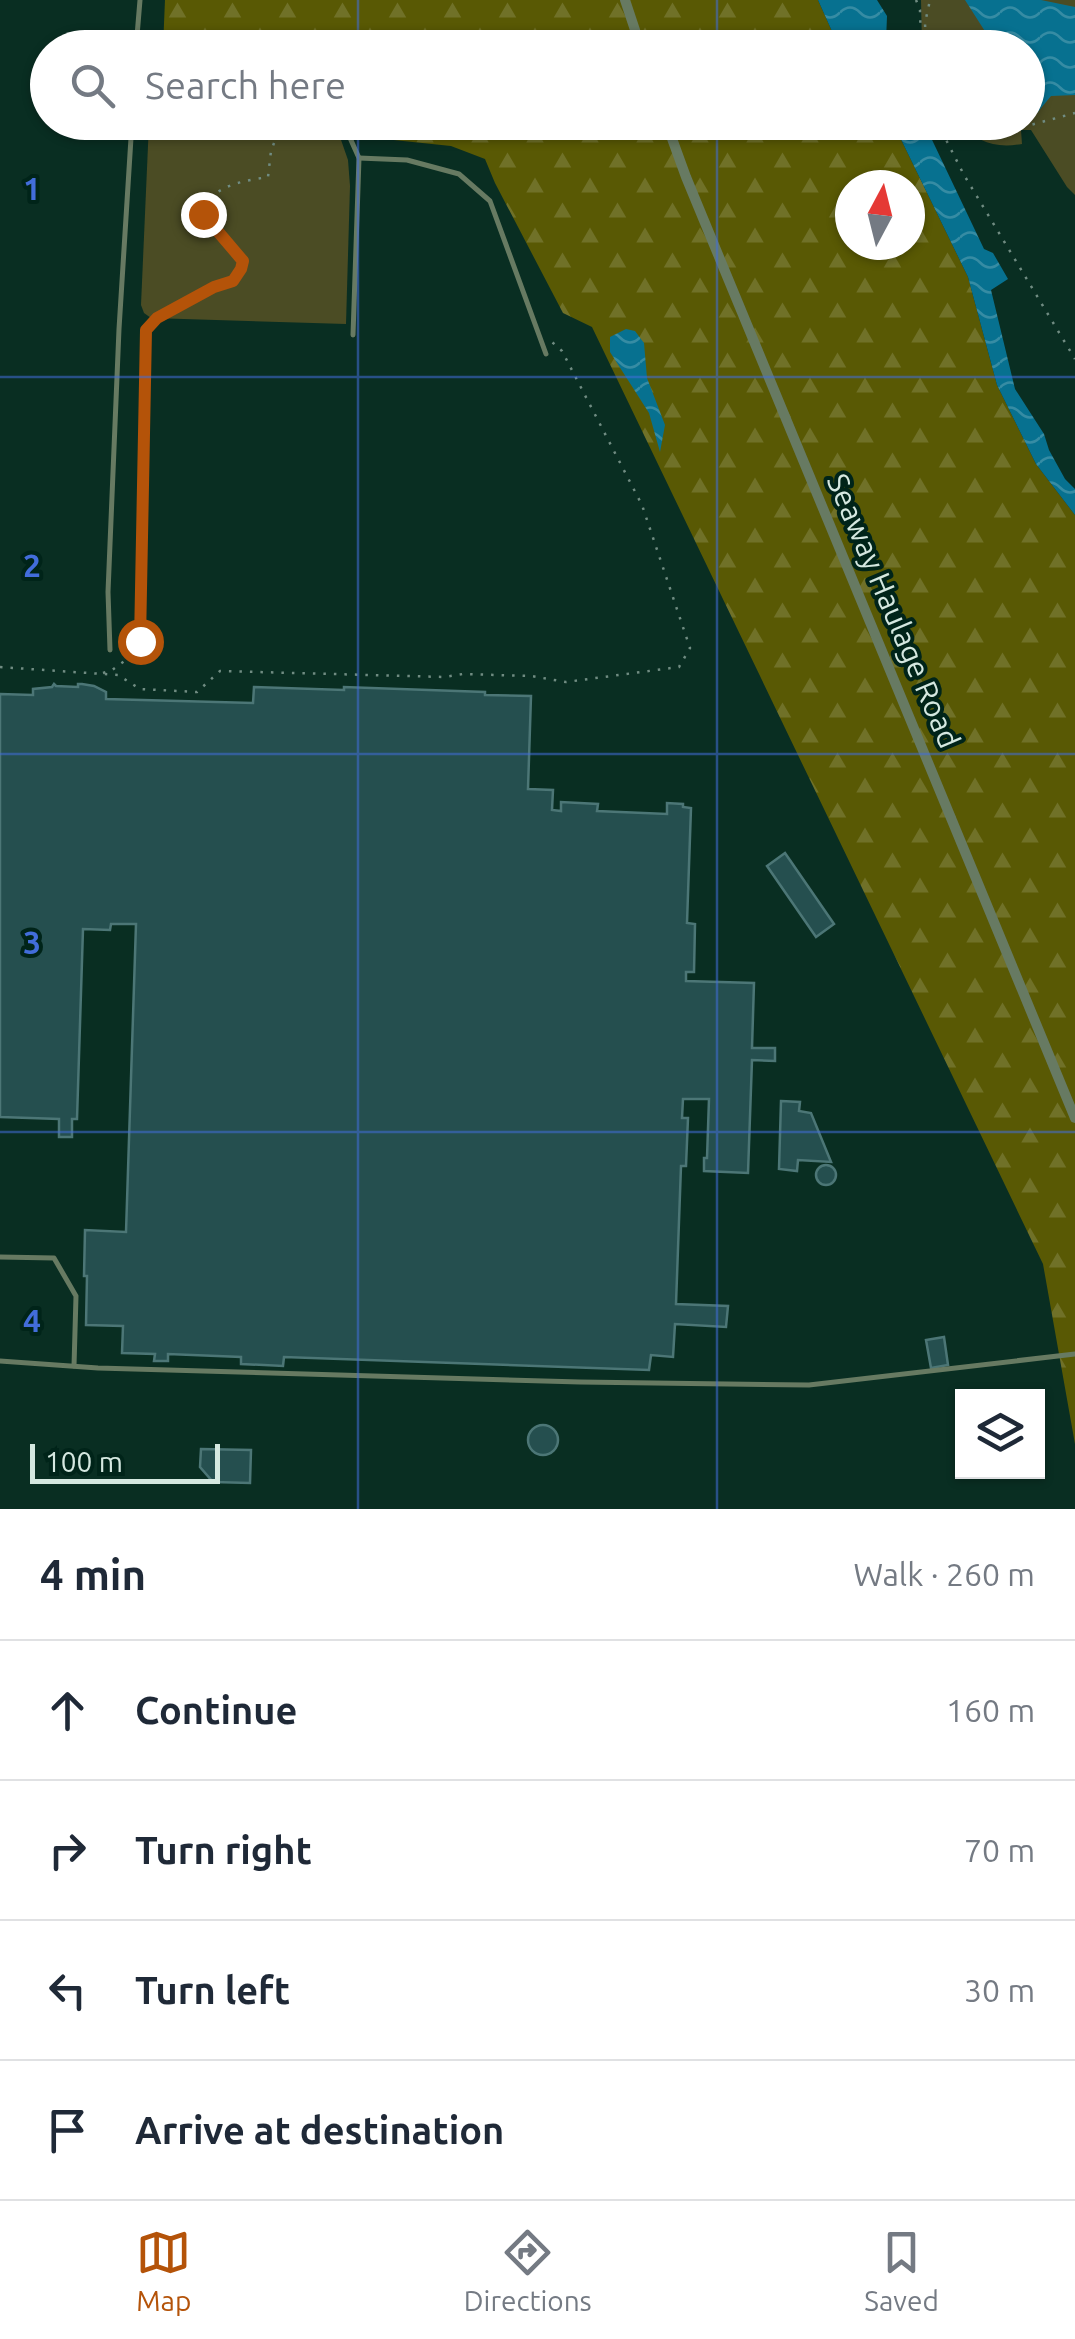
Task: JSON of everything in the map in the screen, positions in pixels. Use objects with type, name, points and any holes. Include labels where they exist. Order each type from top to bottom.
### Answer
[{"type":"street","points":[[625,0],[634,30]]},
{"type":"street","name":"Seaway Haulage Road","points":[[672,140],[1075,1118]]},
{"type":"lane","points":[[138,30],[140,0]]},
{"type":"lane","points":[[110,650],[108,592],[131,140]]},
{"type":"lane","points":[[351,140],[359,158],[353,335]]},
{"type":"lane","points":[[359,158],[407,160],[458,174],[490,201],[546,354]]},
{"type":"lane","points":[[0,1257],[54,1258],[76,1296],[74,1366]]},
{"type":"lane","points":[[0,1362],[580,1382],[809,1385],[1075,1354]]},
{"type":"path","points":[[916,0],[922,30]]},
{"type":"path","points":[[925,30],[930,0]]},
{"type":"path","points":[[1045,122],[1075,114]]},
{"type":"path","points":[[102,673],[140,650],[146,330],[157,318],[233,281],[243,261],[203,214],[206,202],[222,189],[268,177],[275,140]]},
{"type":"path","points":[[946,140],[1075,359]]},
{"type":"path","points":[[0,667],[118,675],[140,688],[197,692],[220,671],[444,678],[463,674],[531,676],[566,682],[679,667],[690,648],[642,506],[562,351],[536,326]]},
{"type":"shaded area","points":[[921,0],[1075,0],[1075,195],[1037,140],[1045,140],[1045,30],[922,30]]},
{"type":"shaded area","points":[[148,140],[341,140],[348,160],[350,186],[346,324],[151,318],[141,305]]},
{"type":"shaded area","points":[[982,140],[1022,140],[1022,144]]},
{"type":"green space","points":[[165,0],[818,0],[831,30],[164,30]]},
{"type":"green space","points":[[394,140],[901,140],[916,170],[835,170],[835,260],[925,260],[925,189],[968,277],[997,385],[1036,464],[1075,515],[1075,1444],[1043,1264],[592,327],[563,313],[485,159],[451,146]]},
{"type":"water","points":[[818,0],[877,0],[887,16],[886,30],[831,30]]},
{"type":"water","points":[[965,0],[1041,0],[1075,7],[1075,95],[1051,96],[1045,103],[1045,30],[984,30]]},
{"type":"water","points":[[901,140],[932,140],[984,249],[993,253],[1008,279],[991,290],[1015,389],[1044,434],[1065,479],[1075,489],[1075,515],[1036,464],[997,385],[968,277],[925,189],[925,170],[916,170]]},
{"type":"water","points":[[626,329],[635,331],[644,343],[647,378],[665,425],[660,452],[649,413],[610,352],[610,337]]},
{"type":"building","points":[[54,684],[94,686],[106,692],[106,699],[253,703],[254,687],[531,696],[528,789],[553,790],[552,810],[561,811],[561,802],[598,804],[597,811],[667,814],[667,803],[691,808],[687,923],[695,924],[694,972],[686,972],[686,981],[754,983],[752,1048],[775,1048],[775,1061],[752,1060],[748,1173],[704,1171],[709,1099],[683,1099],[682,1118],[688,1118],[686,1166],[681,1166],[676,1304],[728,1306],[726,1327],[675,1324],[673,1357],[651,1355],[649,1370],[284,1357],[283,1366],[241,1364],[241,1357],[168,1354],[168,1361],[154,1361],[155,1354],[122,1353],[123,1326],[86,1325],[85,1230],[126,1232],[136,924],[111,924],[110,930],[83,929],[77,1119],[72,1119],[72,1137],[59,1137],[59,1119],[0,1117],[0,694],[33,695],[33,689]]},
{"type":"building","points":[[785,853],[834,924],[816,937],[767,866]]},
{"type":"building","points":[[781,1101],[800,1102],[799,1111],[811,1113],[831,1162],[798,1160],[797,1171],[779,1169]]},
{"type":"building","points":[[826,1165],[836,1175],[826,1185],[816,1175]]},
{"type":"building","points":[[944,1337],[948,1365],[931,1368],[926,1340]]},
{"type":"building","points":[[543,1425],[554,1429],[558,1440],[554,1451],[543,1455],[532,1451],[528,1440],[532,1429]]},
{"type":"building","points":[[201,1449],[251,1450],[250,1483],[213,1482],[200,1467]]},
{"type":"route","points":[[140,641],[146,330],[157,318],[233,281],[243,261],[203,214]]}]
